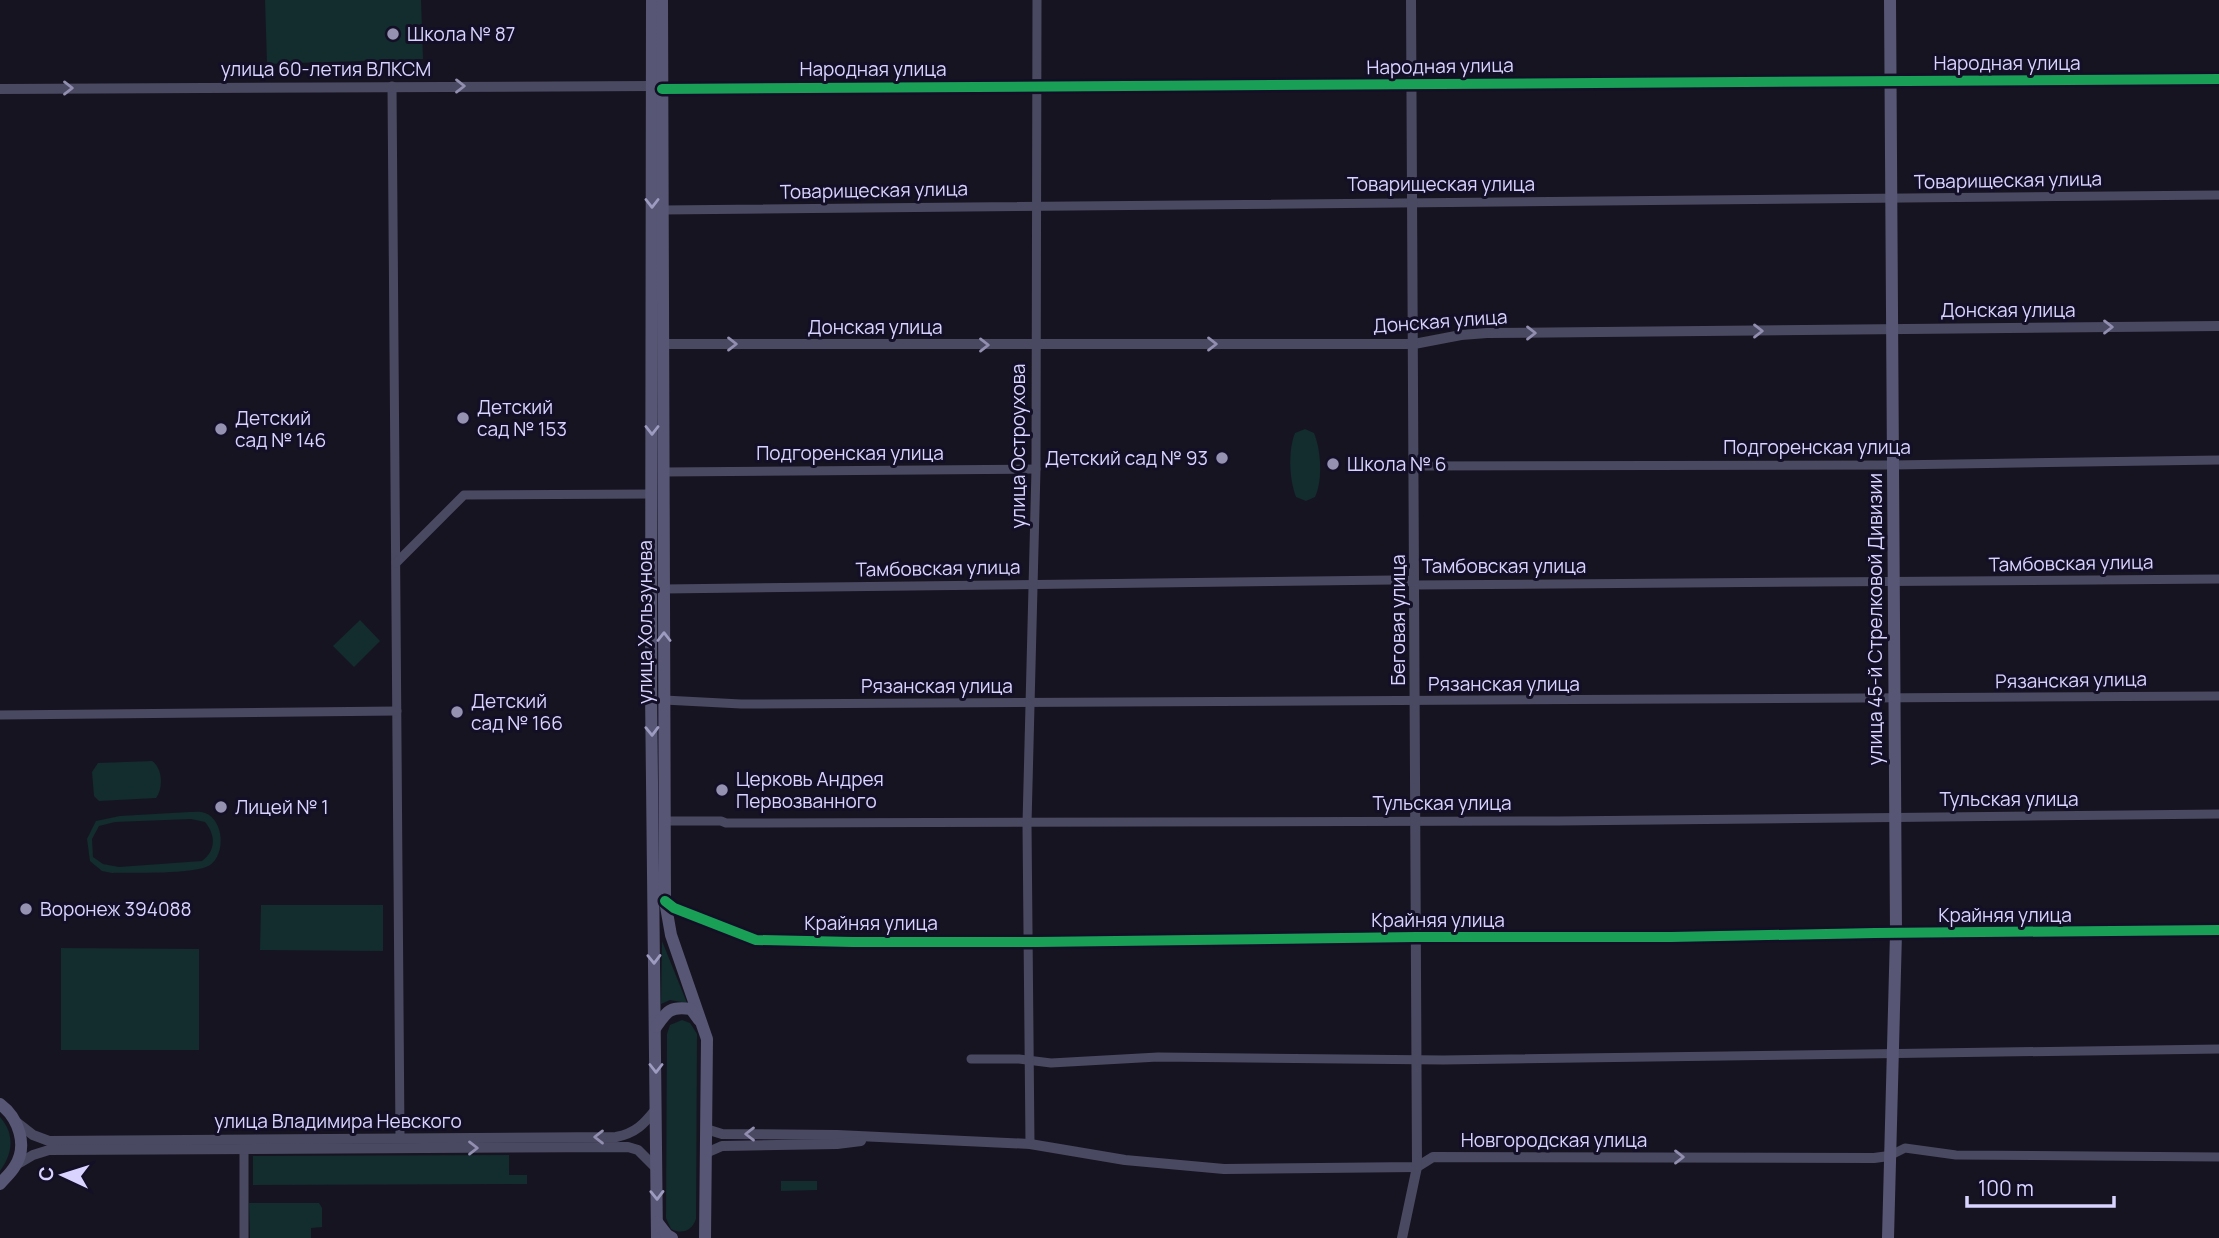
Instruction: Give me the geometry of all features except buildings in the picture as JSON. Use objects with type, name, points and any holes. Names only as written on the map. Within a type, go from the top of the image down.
[{"type":"main road","name":"улица Хользунова","points":[[652,0],[664,210],[652,494],[657,1238]]},
{"type":"main road","name":"улица Хользунова","points":[[662,0],[657,87],[658,344],[664,472],[665,901],[671,935],[707,1039],[705,1238]]},
{"type":"main road","name":"улица 45-й Стрелковой Дивизии","points":[[1888,1238],[1896,933],[1890,0]]},
{"type":"main road","points":[[656,1027],[667,1012],[678,1007],[691,1009],[701,1023]]},
{"type":"main road","points":[[0,1104],[15,1121],[21,1144],[16,1165],[0,1184]]},
{"type":"main road","points":[[693,1238],[706,1221]]},
{"type":"main road","points":[[657,1222],[667,1236],[673,1238]]},
{"type":"street","name":"улица Остроухова","points":[[1030,1144],[1027,824],[1036,469],[1037,0]]},
{"type":"street","name":"Беговая улица","points":[[1402,1238],[1417,1167],[1411,0]]},
{"type":"street","name":"Народная улица","points":[[657,87],[2219,79]]},
{"type":"street","points":[[392,86],[400,1138]]},
{"type":"street","name":"улица 60-летия ВЛКСМ","points":[[0,89],[657,87]]},
{"type":"street","name":"Товарищеская улица","points":[[664,210],[2219,195]]},
{"type":"street","name":"Донская улица","points":[[658,344],[1414,344],[1488,333],[2219,326]]},
{"type":"street","name":"Подгоренская улица","points":[[1415,466],[1893,466],[2219,460]]},
{"type":"street","name":"Подгоренская улица","points":[[664,472],[1036,469]]},
{"type":"street","points":[[396,563],[464,495],[652,494]]},
{"type":"street","name":"Тамбовская улица","points":[[664,589],[1407,580],[1415,585],[2219,579]]},
{"type":"street","name":"Рязанская улица","points":[[664,700],[741,704],[2219,696]]},
{"type":"street","points":[[0,715],[397,711]]},
{"type":"street","name":"Тульская улица","points":[[666,821],[1027,824],[2219,814]]},
{"type":"street","name":"Крайняя улица","points":[[665,901],[674,908],[756,940],[1037,942],[2219,930]]},
{"type":"street","points":[[971,1059],[1051,1063],[1158,1056],[1417,1059],[2219,1049]]},
{"type":"street","name":"улица Владимира Невского","points":[[16,1165],[49,1150],[400,1138],[616,1136],[631,1134],[643,1125],[656,1109]]},
{"type":"street","name":"улица Владимира Невского","points":[[15,1121],[33,1135],[49,1141],[628,1147],[638,1150],[656,1168]]},
{"type":"street","name":"Новгородская улица","points":[[706,1129],[722,1135],[837,1135],[1030,1144],[1138,1161],[1224,1169],[1417,1167],[1433,1157],[1874,1158],[1889,1156],[1905,1148],[1956,1155],[2219,1157]]},
{"type":"street","name":"Новгородская улица","points":[[706,1153],[722,1146],[837,1144],[891,1138]]},
{"type":"street","points":[[244,1144],[244,1238]]},
{"type":"green space","points":[[265,0],[421,0],[423,59],[267,64]]},
{"type":"green space","points":[[1305,429],[1314,433],[1320,465],[1318,490],[1315,497],[1306,501],[1296,497],[1290,465],[1295,433]]},
{"type":"green space","points":[[360,620],[380,641],[354,667],[333,646]]},
{"type":"green space","points":[[152,761],[161,778],[156,798],[99,801],[94,796],[92,772],[98,763]]},
{"type":"green space","points":[[205,813],[216,823],[219,830],[219,853],[210,865],[191,870],[112,873],[102,871],[90,861],[87,839],[96,821],[120,816]],"holes":[[[191,819],[205,822],[213,837],[213,843],[210,853],[202,861],[119,867],[103,864],[93,857],[92,839],[99,826],[115,822]]]},
{"type":"green space","points":[[261,905],[383,905],[383,951],[260,950]]},
{"type":"green space","points":[[662,941],[687,1003],[670,1000],[661,1004]]},
{"type":"green space","points":[[61,948],[199,949],[199,1050],[61,1050]]},
{"type":"green space","points":[[682,1020],[690,1023],[697,1034],[696,1219],[689,1229],[679,1232],[671,1229],[666,1218],[667,1034],[670,1025]]},
{"type":"green space","points":[[0,1117],[8,1130],[10,1150],[0,1171]]},
{"type":"green space","points":[[509,1155],[509,1175],[527,1175],[527,1184],[253,1185],[253,1156]]},
{"type":"green space","points":[[781,1181],[817,1181],[817,1190],[781,1191]]},
{"type":"green space","points":[[249,1203],[319,1203],[322,1208],[322,1227],[311,1228],[311,1238],[250,1238]]},
{"type":"cycle path","points":[[662,89],[2219,79]]},
{"type":"cycle path","points":[[665,901],[674,908],[756,940],[853,942],[1671,937],[2219,930]]},
{"type":"place","name":"Школа № 87","points":[[393,34]]},
{"type":"place","name":"Детский сад № 153","points":[[463,418]]},
{"type":"place","name":"Детский сад № 146","points":[[221,429]]},
{"type":"place","name":"Детский сад № 93","points":[[1222,458]]},
{"type":"place","name":"Школа № 6","points":[[1333,464]]},
{"type":"place","name":"Детский сад № 166","points":[[457,712]]},
{"type":"place","name":"Церковь Андрея Первозванного","points":[[722,790]]},
{"type":"place","name":"Лицей № 1","points":[[221,807]]},
{"type":"place","name":"Воронеж 394088","points":[[26,909]]}]
